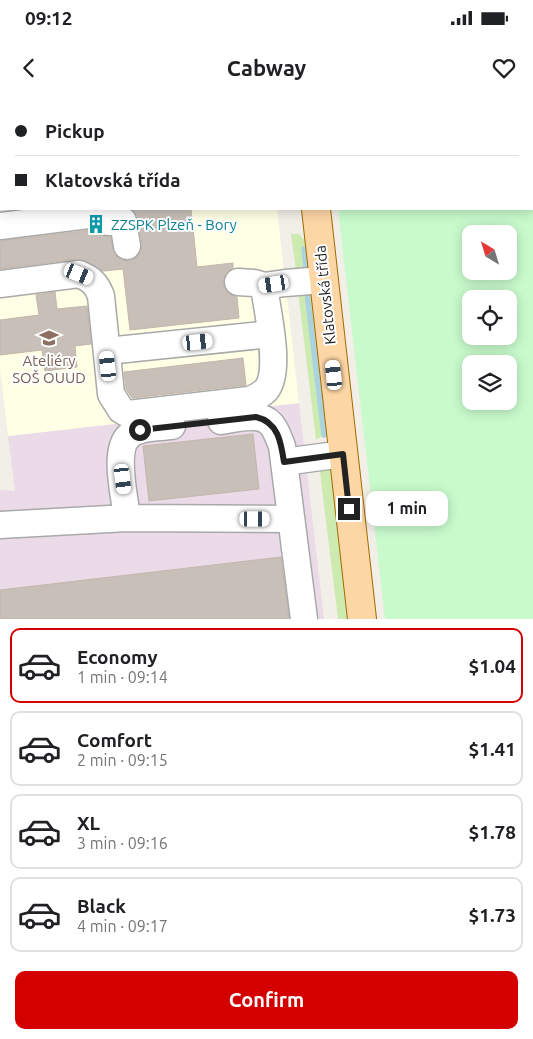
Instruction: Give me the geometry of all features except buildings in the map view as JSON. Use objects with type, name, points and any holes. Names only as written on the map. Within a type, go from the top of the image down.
[{"type":"main road","name":"Klatovská třída","points":[[316,210],[362,619]]},
{"type":"lane","points":[[0,226],[96,214],[108,222],[123,221],[127,246]]},
{"type":"lane","points":[[0,284],[79,274],[90,278],[97,286],[101,296],[111,394],[121,410],[128,414],[249,400],[259,396],[266,390],[274,361],[264,286]]},
{"type":"lane","points":[[238,282],[264,286],[324,280]]},
{"type":"lane","points":[[107,351],[271,334]]},
{"type":"lane","points":[[127,518],[120,459],[121,450],[130,435],[140,430],[256,417],[264,418],[271,423],[282,446],[304,619]]},
{"type":"lane","points":[[284,462],[343,454]]},
{"type":"lane","points":[[0,525],[127,518],[291,519]]},
{"type":"shaded area","points":[[191,210],[277,210],[299,403],[8,436],[0,368],[0,284],[196,261]]},
{"type":"shaded area","points":[[299,403],[324,619],[0,619],[0,490],[15,491],[8,436]]},
{"type":"green space","points":[[338,210],[533,210],[533,619],[385,619]]},
{"type":"green space","points":[[291,234],[299,234],[309,245],[311,265],[308,268],[296,270]]},
{"type":"green space","points":[[298,291],[315,293],[330,431],[316,440]]},
{"type":"green space","points":[[319,464],[334,467],[352,619],[338,619]]},
{"type":"waterway","points":[[304,249],[306,267]]},
{"type":"waterway","points":[[307,293],[324,435]]},
{"type":"place","name":"ZZSPK Plzeň - Bory","points":[[96,224]]},
{"type":"place","name":"Ateliéry SOŠ OUUD","points":[[49,338]]},
{"type":"route","points":[[140,430],[256,417],[264,418],[271,423],[276,431],[282,446],[284,462],[343,454],[349,509]]}]
